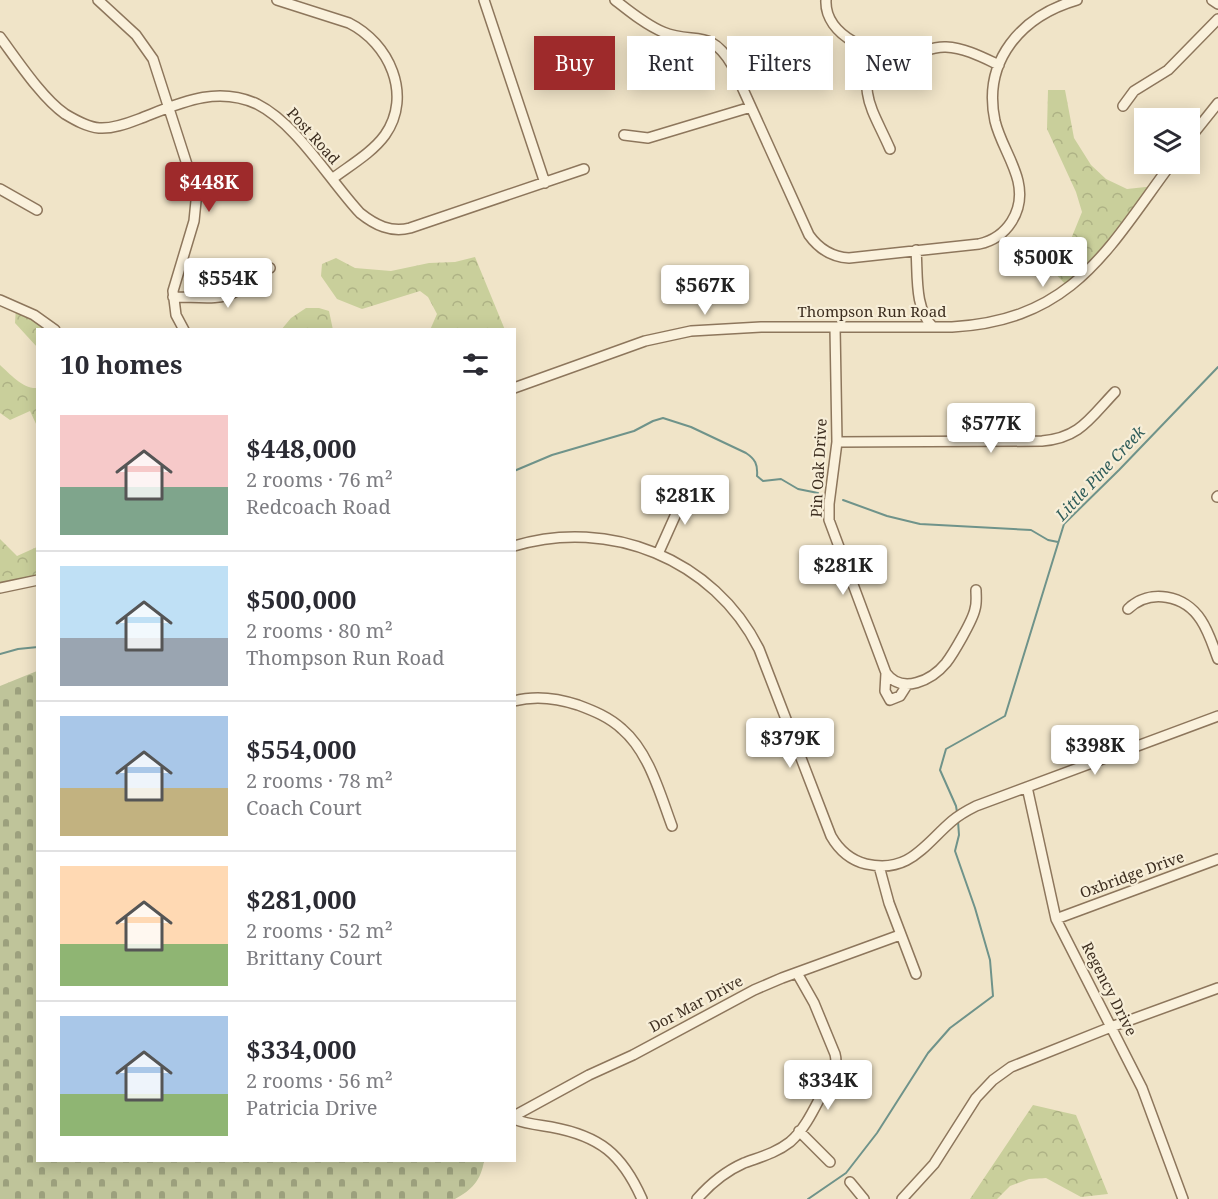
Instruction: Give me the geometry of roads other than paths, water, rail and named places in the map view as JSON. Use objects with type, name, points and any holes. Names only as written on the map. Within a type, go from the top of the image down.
[{"type":"street","points":[[98,0],[129,28],[148,51],[158,69],[192,180],[196,201],[194,221],[176,278],[173,297],[176,315],[183,328]]},
{"type":"street","points":[[277,0],[360,28],[380,46],[393,76],[397,103],[388,131],[380,141],[332,179]]},
{"type":"street","points":[[484,0],[545,183]]},
{"type":"street","points":[[615,0],[661,32],[699,38],[714,44],[729,60],[805,228],[819,247],[844,258],[973,245],[990,241],[1004,232],[1015,216],[1019,199],[1019,184],[999,133],[994,110],[993,91],[999,64],[1012,42],[1030,22],[1054,8],[1077,0]]},
{"type":"street","points":[[826,0],[827,12],[836,28],[846,36]]},
{"type":"street","points":[[1212,0],[1218,4]]},
{"type":"street","points":[[1123,106],[1134,91],[1168,70],[1218,19]]},
{"type":"street","name":"Post Road","points":[[0,37],[51,101],[64,113],[79,122],[97,128],[128,123],[196,98],[224,95],[257,105],[283,123],[366,218],[395,230],[410,228],[585,170]]},
{"type":"street","points":[[932,49],[952,48],[970,52],[999,64]]},
{"type":"street","points":[[866,90],[870,104],[890,149]]},
{"type":"street","points":[[1200,126],[1218,103]]},
{"type":"street","points":[[624,135],[648,138],[751,107]]},
{"type":"street","name":"Thompson Run Road","points":[[516,387],[635,345],[679,333],[720,328],[966,326],[999,320],[1042,304],[1069,288],[1102,258],[1164,174]]},
{"type":"street","points":[[0,189],[37,210]]},
{"type":"street","points":[[909,327],[918,318],[921,309],[916,250]]},
{"type":"street","points":[[173,297],[229,295],[252,276],[270,268]]},
{"type":"street","points":[[0,300],[34,315],[52,328]]},
{"type":"street","points":[[921,309],[933,327]]},
{"type":"street","name":"Pin Oak Drive","points":[[835,327],[837,442],[829,520],[886,673],[885,691],[890,700],[900,696],[907,685],[933,674],[945,663],[974,614],[976,590]]},
{"type":"street","points":[[837,442],[1055,440],[1069,436],[1081,428],[1115,392]]},
{"type":"street","points":[[658,554],[688,486]]},
{"type":"street","points":[[516,546],[544,539],[587,536],[632,545],[676,562],[723,599],[743,623],[759,649],[831,836],[842,851],[862,863],[879,866],[899,864],[911,858],[958,817],[984,802],[1218,717]]},
{"type":"street","points":[[0,588],[36,580]]},
{"type":"street","points":[[1128,609],[1141,599],[1154,597],[1183,602],[1202,621],[1218,659]]},
{"type":"street","points":[[886,673],[894,681],[907,685]]},
{"type":"street","points":[[516,701],[537,698],[555,699],[597,713],[616,724],[629,736],[643,755],[672,826]]},
{"type":"street","name":"Regency Drive","points":[[1027,787],[1056,919],[1142,1088],[1183,1199]]},
{"type":"street","name":"Oxbridge Drive","points":[[1056,919],[1218,859]]},
{"type":"street","points":[[879,866],[889,903],[916,974]]},
{"type":"street","name":"Dor Mar Drive","points":[[516,1116],[754,990],[900,935]]},
{"type":"street","points":[[697,1199],[712,1184],[733,1169],[781,1149],[799,1131],[834,1072],[837,1063],[835,1054],[818,1010],[797,973]]},
{"type":"street","points":[[902,1199],[928,1172],[971,1104],[993,1080],[1021,1062],[1218,988]]},
{"type":"street","points":[[516,1118],[580,1134],[599,1142],[623,1164],[634,1180],[642,1199]]},
{"type":"street","points":[[799,1131],[830,1162]]},
{"type":"street","points":[[850,1182],[864,1199]]},
{"type":"waterway","points":[[957,812],[940,770],[946,749],[1005,716],[1064,524],[1218,367]]},
{"type":"waterway","name":"Little Pine Creek","points":[[516,470],[552,455],[634,431],[663,418],[691,427],[746,453],[752,457],[757,468],[757,476],[763,481],[781,479],[798,489],[818,493]]},
{"type":"waterway","name":"Little Pine Creek","points":[[843,500],[887,516],[920,524],[1031,530],[1048,540],[1058,542]]},
{"type":"waterway","name":"Little Pine Creek","points":[[0,654],[36,647]]},
{"type":"waterway","points":[[808,1199],[846,1173],[877,1133],[928,1053],[950,1028],[993,996],[990,960],[955,851],[959,835],[958,821]]}]
